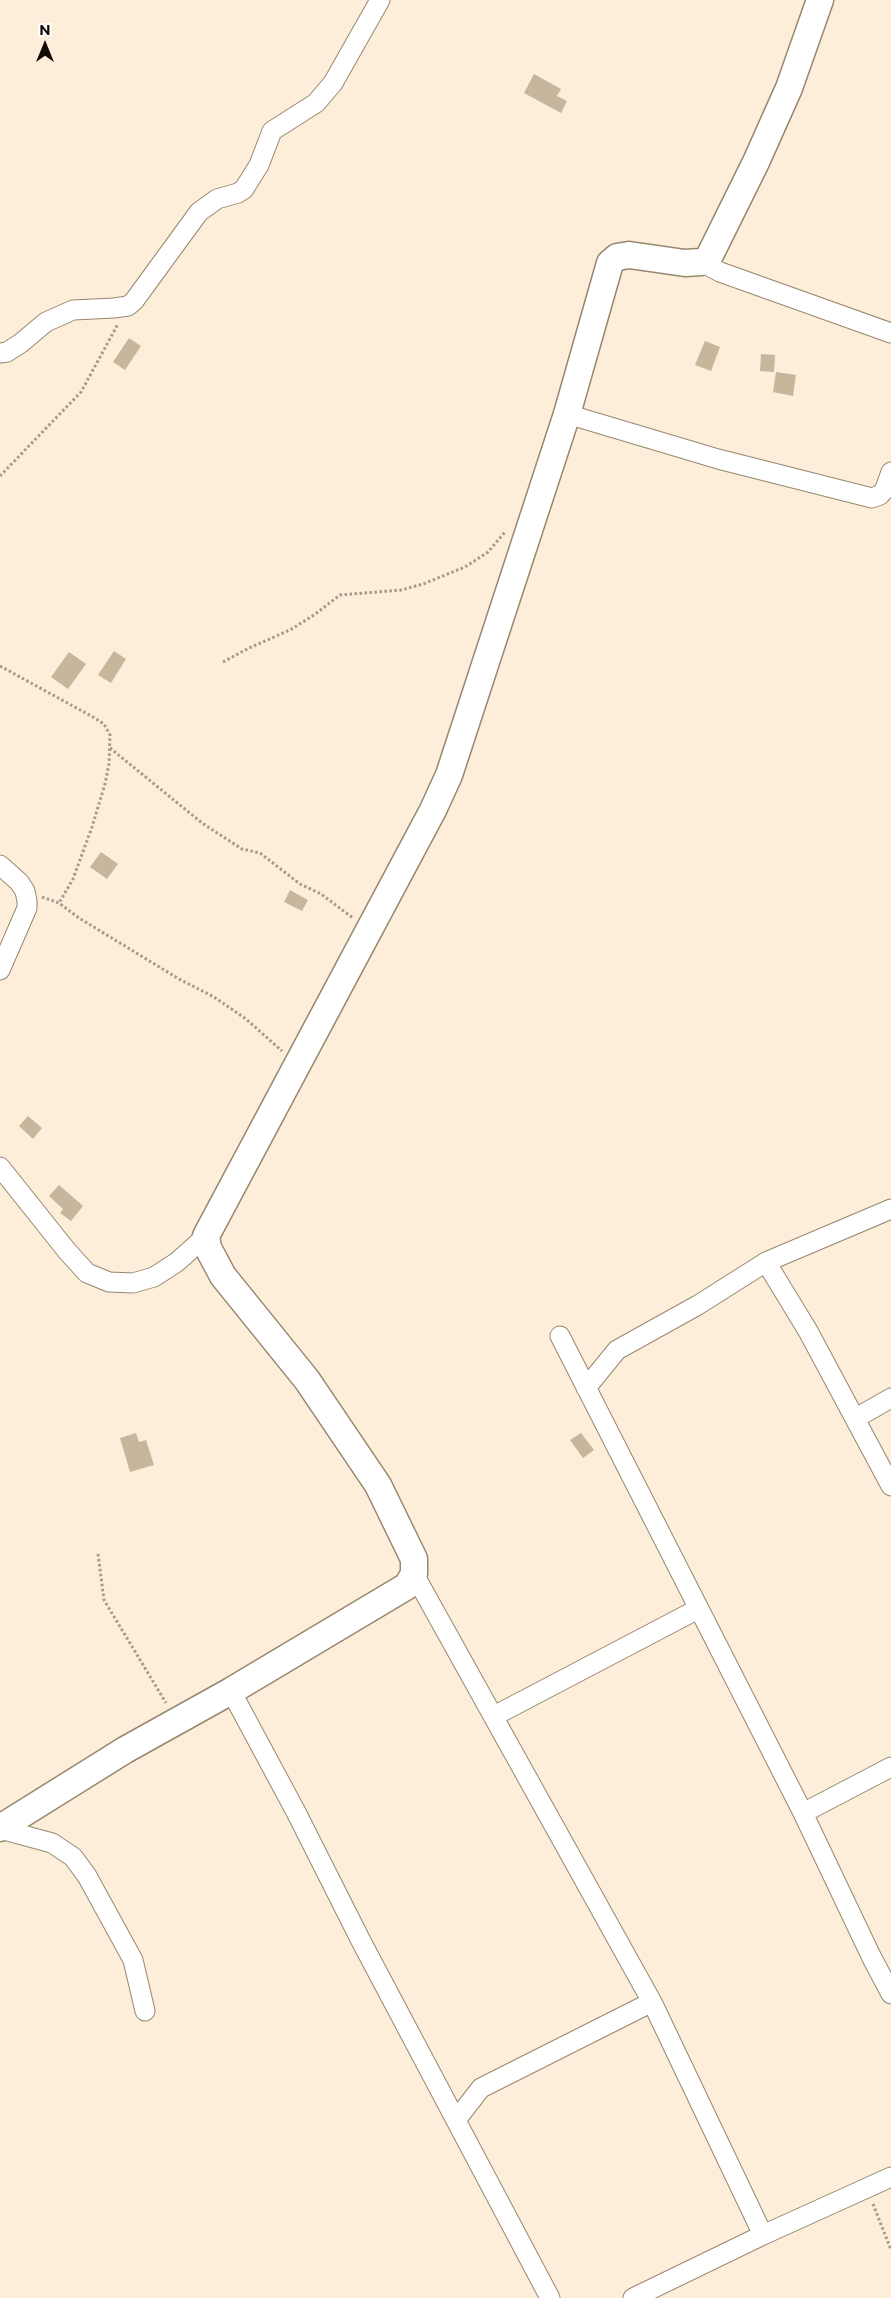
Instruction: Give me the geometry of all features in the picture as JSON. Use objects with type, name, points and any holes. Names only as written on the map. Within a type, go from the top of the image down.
[{"type":"street","points":[[0,354],[21,343],[46,322],[72,310],[128,306],[144,291],[200,212],[216,199],[238,193],[244,189],[259,165],[272,131],[316,103],[328,90],[380,0]]},
{"type":"street","points":[[0,1167],[87,1273],[109,1282],[133,1284],[154,1277],[177,1262],[206,1236],[369,931],[449,775],[567,414],[610,263],[618,257],[629,254],[685,263],[701,262],[711,256],[789,88],[820,0]]},
{"type":"street","points":[[701,262],[720,272],[891,332]]},
{"type":"street","points":[[567,414],[620,428],[718,459],[872,498],[885,489],[891,472]]},
{"type":"street","points":[[0,865],[19,882],[25,891],[27,908],[0,970]]},
{"type":"street","points":[[586,1388],[617,1350],[698,1305],[766,1262],[891,1209]]},
{"type":"street","points":[[206,1236],[208,1248],[223,1276],[307,1380],[378,1485],[414,1559],[414,1574],[652,2002],[763,2235]]},
{"type":"street","points":[[766,1262],[808,1331],[891,1486]]},
{"type":"street","points":[[560,1336],[803,1813],[891,1994]]},
{"type":"street","points":[[856,1418],[891,1398]]},
{"type":"street","points":[[0,1829],[125,1750],[231,1691],[407,1586],[414,1574]]},
{"type":"street","points":[[494,1716],[698,1609]]},
{"type":"street","points":[[231,1691],[550,2298]]},
{"type":"street","points":[[803,1813],[891,1766]]},
{"type":"street","points":[[0,1829],[52,1843],[72,1857],[87,1876],[133,1960],[146,2011]]},
{"type":"street","points":[[456,2120],[481,2088],[652,2002]]},
{"type":"street","points":[[633,2298],[763,2235],[891,2177]]},
{"type":"path","points":[[0,476],[81,392],[128,306]]},
{"type":"path","points":[[224,662],[290,630],[340,595],[401,590],[423,584],[465,566],[488,552],[505,531]]},
{"type":"path","points":[[0,666],[55,694],[104,724],[110,735],[105,784],[83,856],[73,879],[59,903]]},
{"type":"path","points":[[110,748],[202,823],[242,849],[260,853],[300,884],[330,900],[369,931]]},
{"type":"path","points":[[25,891],[59,903],[79,918],[222,1003],[246,1019],[298,1064]]},
{"type":"path","points":[[98,1554],[104,1600],[124,1638],[177,1721]]},
{"type":"path","points":[[868,2189],[891,2250]]},
{"type":"building","points":[[534,74],[561,89],[557,96],[567,101],[561,113],[524,93]]},
{"type":"building","points":[[129,338],[141,346],[125,370],[113,362]]},
{"type":"building","points":[[705,341],[720,347],[711,371],[695,365]]},
{"type":"building","points":[[761,354],[775,355],[774,372],[760,371]]},
{"type":"building","points":[[776,372],[796,375],[793,396],[773,392]]},
{"type":"building","points":[[114,651],[126,659],[111,683],[98,675]]},
{"type":"building","points":[[69,652],[86,664],[68,689],[51,677]]},
{"type":"building","points":[[101,852],[118,864],[107,879],[90,867]]},
{"type":"building","points":[[290,890],[308,900],[302,911],[284,902]]},
{"type":"building","points":[[28,1116],[42,1128],[33,1139],[19,1126]]},
{"type":"building","points":[[59,1185],[83,1206],[71,1221],[60,1213],[63,1209],[49,1196]]},
{"type":"building","points":[[136,1433],[139,1442],[146,1440],[154,1465],[130,1472],[120,1438]]},
{"type":"building","points":[[581,1433],[594,1450],[583,1458],[570,1440]]}]
